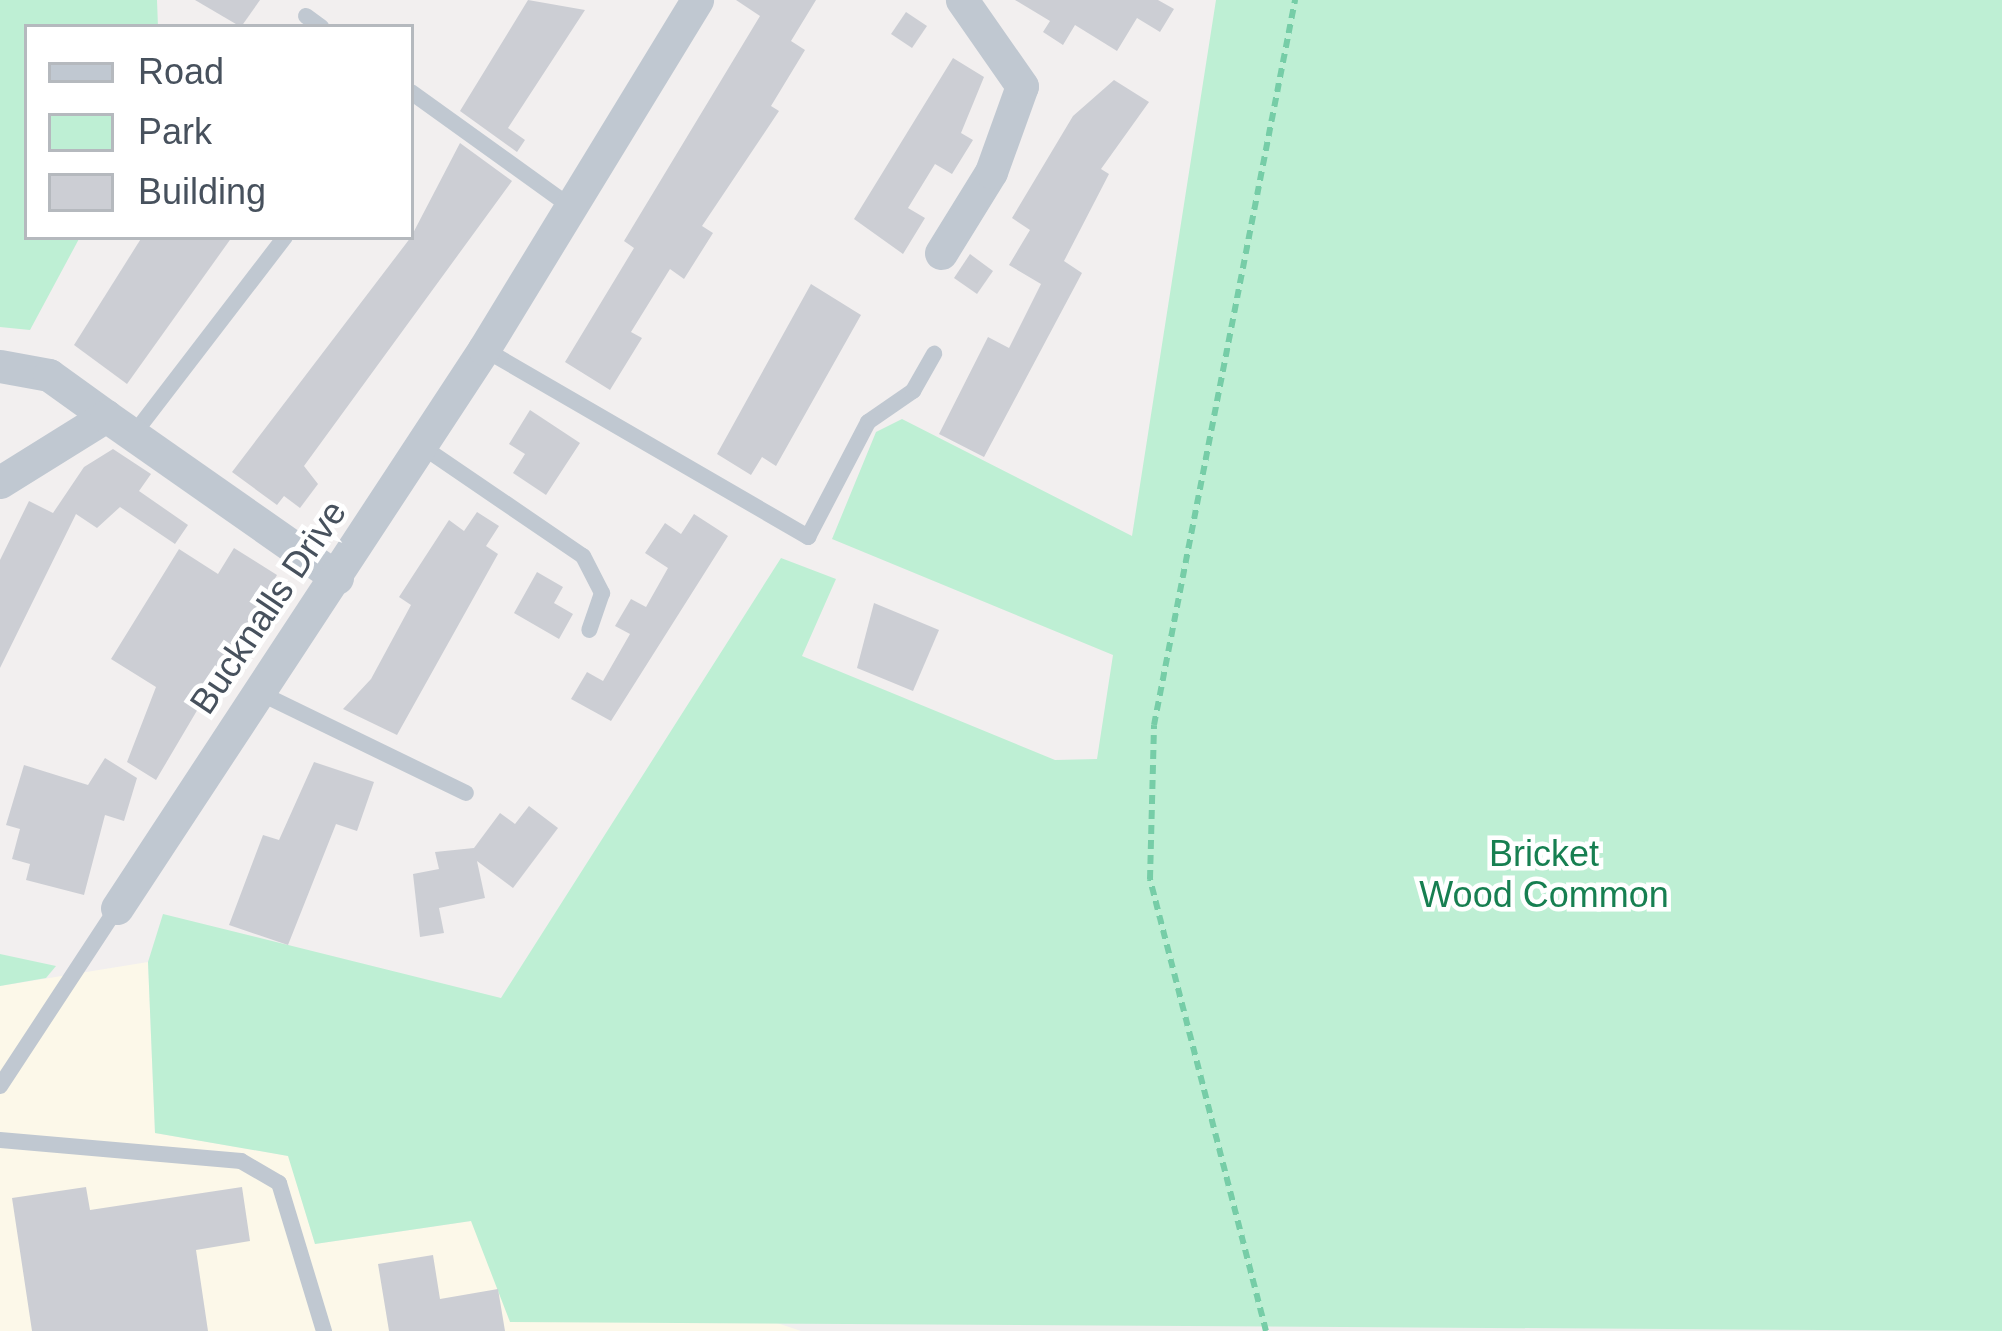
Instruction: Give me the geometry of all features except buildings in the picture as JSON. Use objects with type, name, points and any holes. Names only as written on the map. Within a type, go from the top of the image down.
[{"type":"street","name":"Bucknalls Drive","points":[[117,908],[484,350],[697,0]]},
{"type":"street","points":[[940,253],[991,172],[1022,86],[962,0]]},
{"type":"street","points":[[0,367],[49,375],[337,578]]},
{"type":"street","points":[[0,482],[120,426]]},
{"type":"lane","points":[[414,94],[572,208]]},
{"type":"lane","points":[[120,426],[282,240]]},
{"type":"lane","points":[[484,350],[808,537],[868,422],[913,392],[934,354]]},
{"type":"lane","points":[[420,445],[584,556],[602,593],[589,630]]},
{"type":"lane","points":[[258,692],[466,794]]},
{"type":"lane","points":[[0,1086],[117,908]]},
{"type":"lane","points":[[0,1140],[241,1161],[279,1183],[324,1331]]},
{"type":"path","points":[[1266,1331],[1150,879],[1154,725],[1294,0]]},
{"type":"shaded area","points":[[148,962],[155,1133],[289,1156],[315,1244],[471,1221],[801,1331],[0,1331],[0,986]]},
{"type":"green space","points":[[0,0],[157,0],[158,24],[24,24],[24,240],[78,240],[30,330],[0,327]]},
{"type":"green space","name":"Bricket Wood Common","points":[[1216,0],[2002,0],[2002,1331],[510,1322],[471,1221],[315,1244],[288,1156],[155,1133],[148,962],[163,914],[501,998],[781,558],[836,579],[802,656],[1055,760],[1097,759],[1113,655],[832,539],[876,432],[902,419],[1132,536]]},
{"type":"green space","points":[[0,954],[56,966],[46,978],[0,986]]}]
